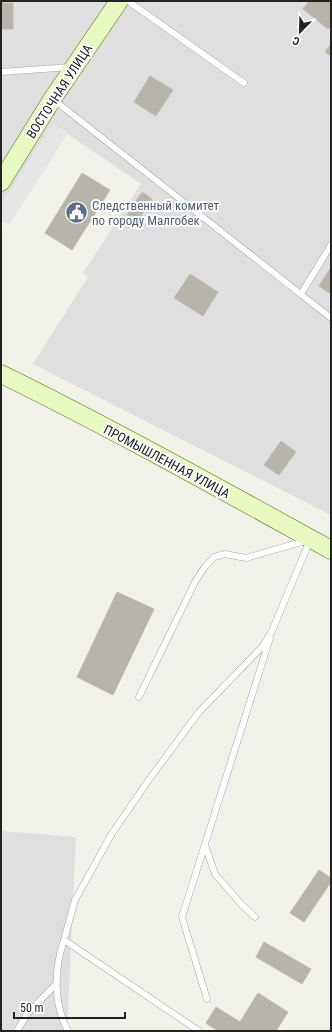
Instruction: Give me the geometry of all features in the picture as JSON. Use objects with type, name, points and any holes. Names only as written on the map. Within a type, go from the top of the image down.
[{"type":"street","name":"ВОСТОЧНАЯ УЛИЦА","points":[[1,182],[53,98],[119,1]]},
{"type":"street","name":"ПРОМЫШЛЕННАЯ УЛИЦА","points":[[1,374],[171,462],[331,550]]},
{"type":"lane","points":[[128,1],[244,83]]},
{"type":"lane","points":[[1,72],[74,66]]},
{"type":"lane","points":[[53,98],[331,318]]},
{"type":"lane","points":[[301,294],[331,245]]},
{"type":"lane","points":[[207,999],[182,917],[272,631],[310,539]]},
{"type":"lane","points":[[139,697],[195,582],[204,568],[214,557],[225,554],[246,558],[310,539]]},
{"type":"lane","points":[[68,1031],[62,1021],[56,992],[58,956],[64,940],[74,900],[115,829],[148,780],[199,712],[262,647],[272,631]]},
{"type":"lane","points":[[205,845],[215,874],[242,905],[255,917]]},
{"type":"lane","points":[[64,940],[199,1031]]},
{"type":"lane","points":[[17,1031],[27,1014],[57,983]]},
{"type":"shaded area","points":[[1,1],[331,1],[331,515],[33,364],[88,277],[83,273],[141,184],[53,124],[1,205]]},
{"type":"shaded area","points":[[53,124],[68,133],[9,225],[1,220],[1,205]]},
{"type":"shaded area","points":[[1,831],[76,837],[67,1031],[1,1031]]},
{"type":"building","points":[[309,1],[331,1],[331,26],[328,29],[303,9]]},
{"type":"building","points":[[1,3],[13,3],[13,29],[1,29]]},
{"type":"building","points":[[331,44],[331,56],[325,52]]},
{"type":"building","points":[[150,76],[173,90],[156,116],[134,102]]},
{"type":"building","name":"Следственный комитет по городу Малгобек","points":[[82,173],[110,190],[72,250],[45,233]]},
{"type":"building","points":[[142,192],[152,199],[137,222],[127,215]]},
{"type":"building","points":[[331,267],[331,294],[319,286]]},
{"type":"building","points":[[190,274],[218,292],[203,316],[174,298]]},
{"type":"building","points":[[281,441],[296,452],[279,475],[264,465]]},
{"type":"building","points":[[117,592],[154,609],[113,695],[77,677]]},
{"type":"building","points":[[319,870],[331,878],[331,882],[304,922],[290,913]]},
{"type":"building","points":[[264,942],[311,969],[302,984],[256,957]]},
{"type":"building","points":[[258,993],[288,1012],[276,1031],[218,1031],[206,1023],[216,1007],[240,1022]]},
{"type":"place","name":"Следственный комитет по городу Малгобек","points":[[77,212]]}]
